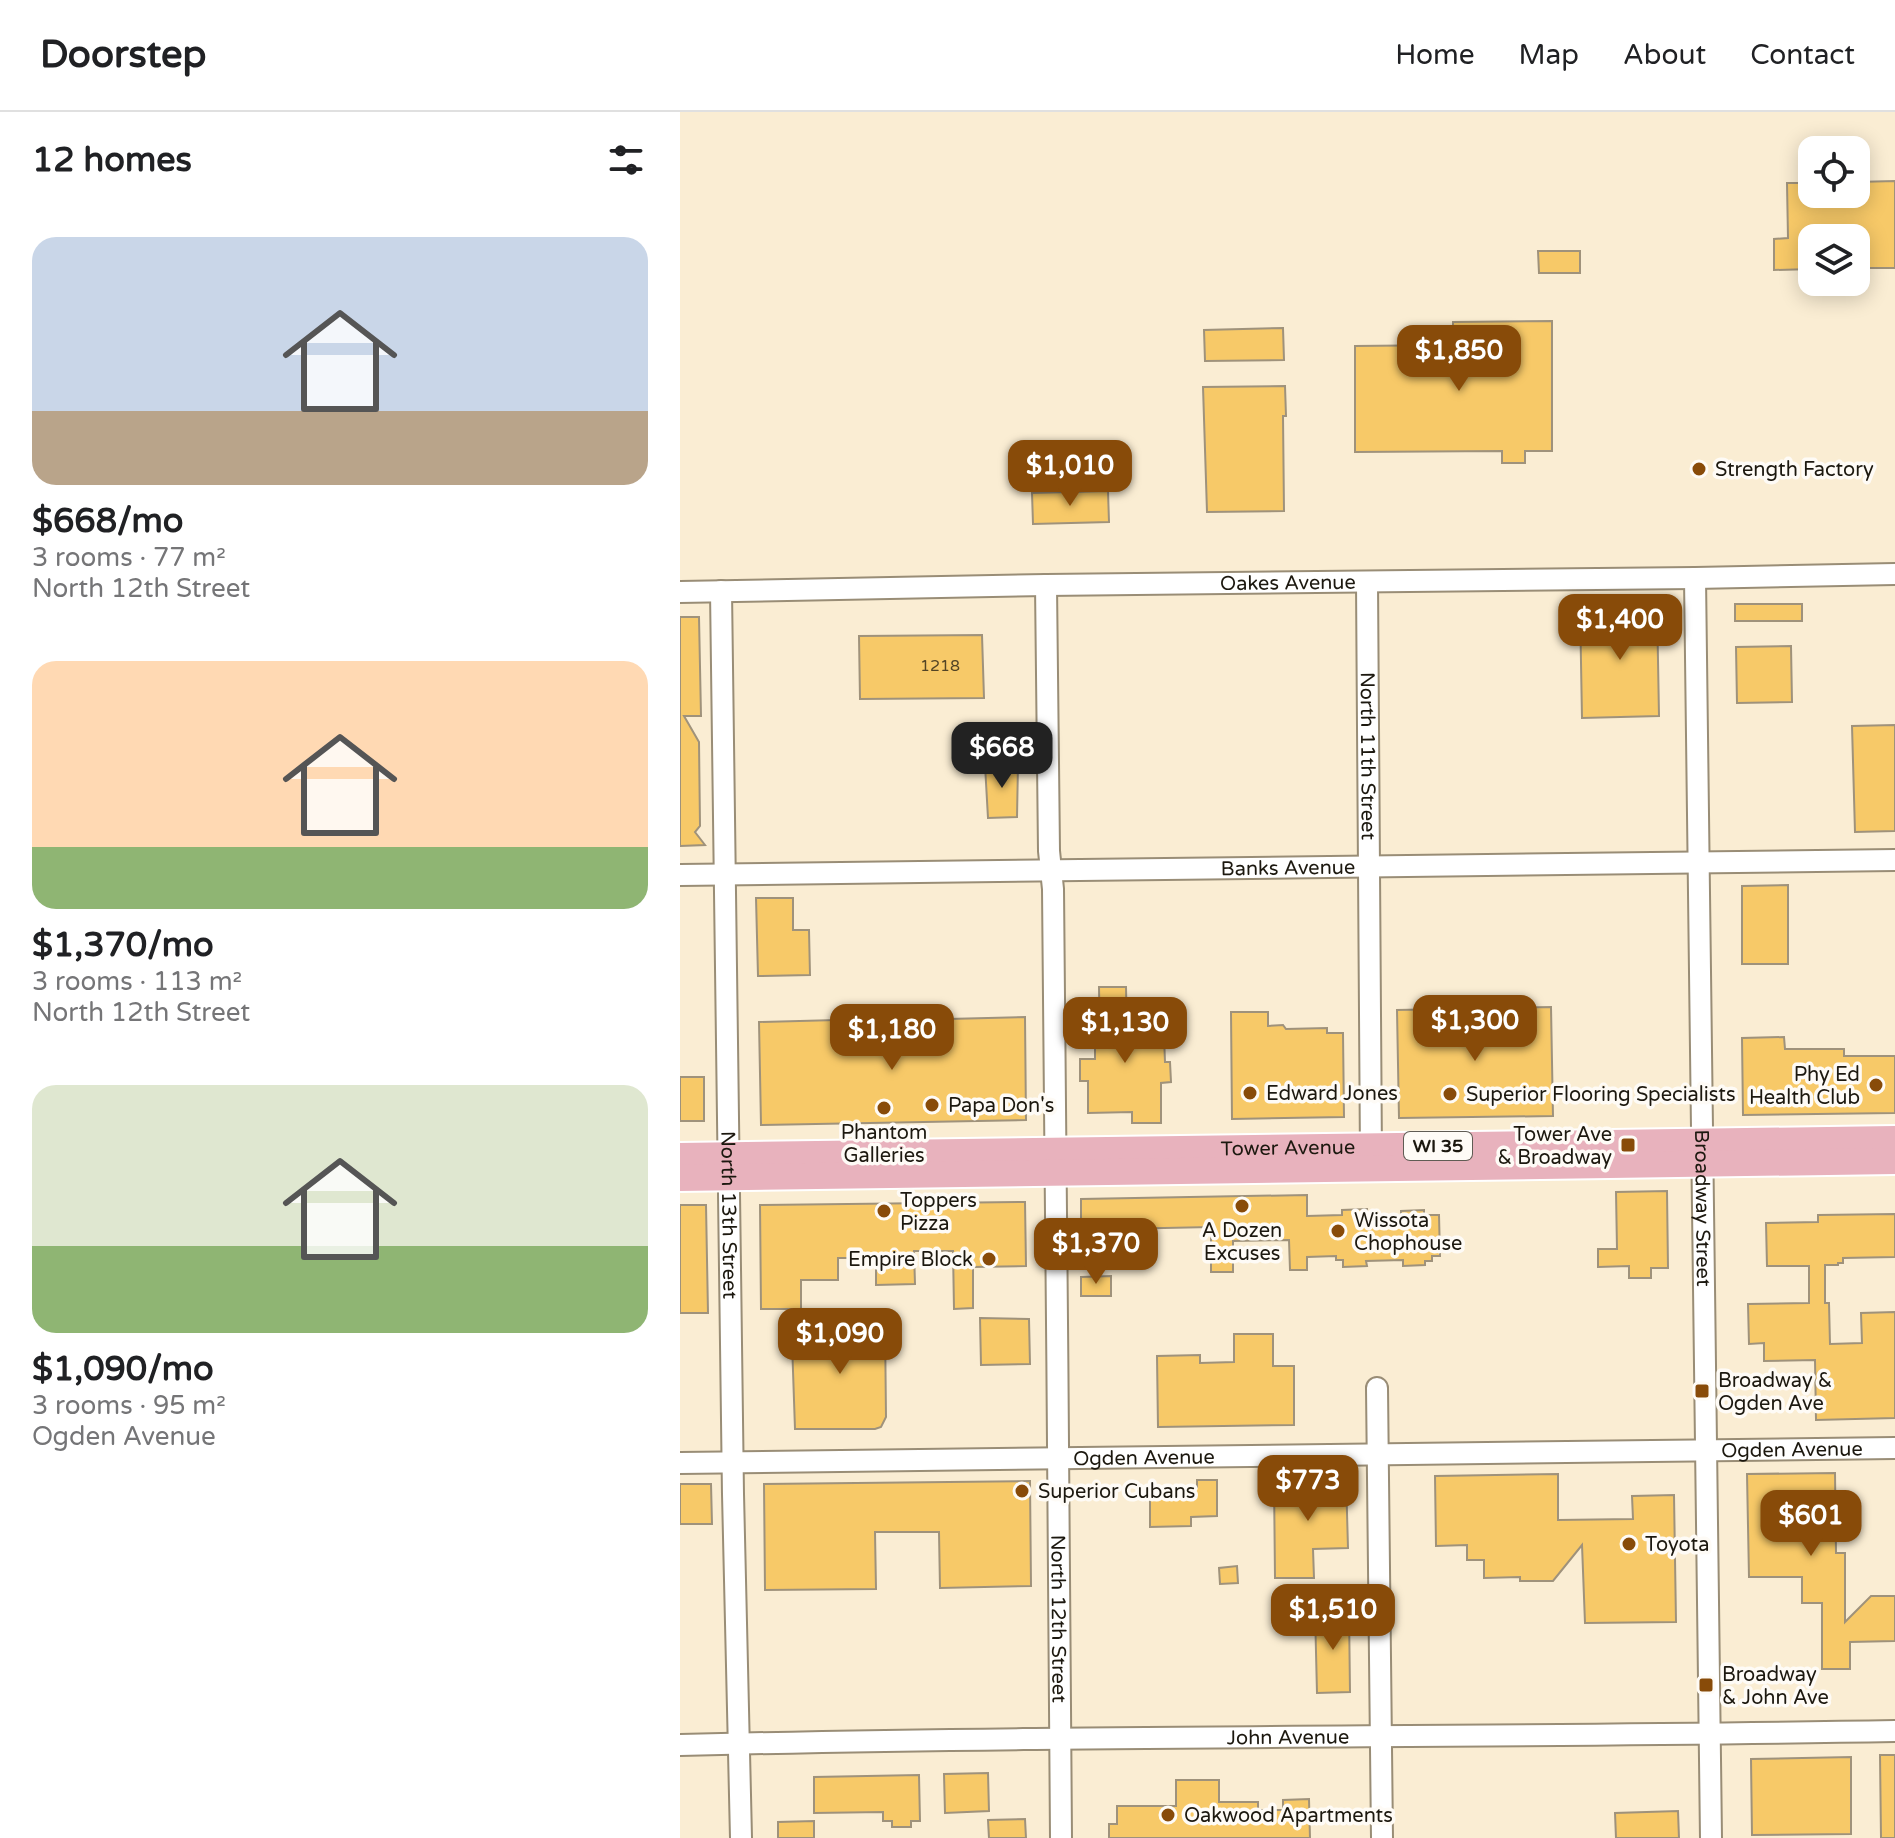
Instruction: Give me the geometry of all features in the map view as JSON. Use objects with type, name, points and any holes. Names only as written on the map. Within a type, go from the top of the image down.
[{"type":"main road","name":"Tower Avenue","points":[[1702,1154],[1895,1139]]},
{"type":"main road","name":"Tower Avenue","points":[[680,1156],[729,1166],[1702,1154],[1895,1161]]},
{"type":"main road","name":"Tower Avenue","points":[[680,1178],[729,1166]]},
{"type":"street","name":"Oakes Avenue","points":[[680,592],[1895,574]]},
{"type":"street","name":"Broadway Street","points":[[1695,578],[1711,1838]]},
{"type":"street","name":"North 11th Street","points":[[1367,582],[1371,1157]]},
{"type":"street","name":"North 12th Street","points":[[1046,585],[1057,1162],[1061,1838]]},
{"type":"street","name":"North 13th Street","points":[[721,591],[741,1838]]},
{"type":"street","name":"Banks Avenue","points":[[680,875],[1895,860]]},
{"type":"street","points":[[1377,1388],[1382,1838]]},
{"type":"street","name":"Ogden Avenue","points":[[680,1463],[1895,1448]]},
{"type":"street","name":"John Avenue","points":[[680,1745],[1895,1731]]},
{"type":"building","points":[[1895,181],[1895,268],[1870,268],[1870,224],[1798,224],[1798,269],[1774,270],[1774,239],[1788,238],[1787,183],[1798,183],[1798,208],[1870,208],[1870,182]]},
{"type":"building","points":[[1538,251],[1580,251],[1580,273],[1539,273]]},
{"type":"building","points":[[1552,321],[1552,451],[1525,451],[1525,463],[1502,463],[1502,451],[1355,452],[1355,346],[1453,345],[1453,322]]},
{"type":"building","points":[[1283,328],[1284,360],[1205,361],[1204,330]]},
{"type":"building","points":[[1285,386],[1284,511],[1207,512],[1203,387]]},
{"type":"building","points":[[1108,491],[1109,522],[1033,524],[1032,493]]},
{"type":"building","points":[[1735,604],[1802,604],[1802,621],[1735,621]]},
{"type":"building","points":[[1657,605],[1659,716],[1582,718],[1580,607]]},
{"type":"building","points":[[680,617],[699,617],[701,716],[684,716],[699,742],[700,826],[695,832],[705,845],[680,846]]},
{"type":"building","points":[[982,635],[984,698],[860,699],[859,636]]},
{"type":"building","points":[[1791,646],[1792,702],[1737,703],[1736,647]]},
{"type":"building","points":[[1895,725],[1895,831],[1855,832],[1852,726]]},
{"type":"building","points":[[1018,764],[1017,817],[988,818],[985,765]]},
{"type":"building","points":[[1788,885],[1788,964],[1742,964],[1742,886]]},
{"type":"building","points":[[756,898],[793,898],[793,930],[809,930],[810,975],[758,976]]},
{"type":"building","points":[[1099,987],[1126,987],[1127,1036],[1164,1036],[1165,1062],[1170,1062],[1171,1082],[1161,1083],[1161,1123],[1132,1123],[1132,1112],[1088,1113],[1088,1081],[1080,1081],[1080,1059],[1095,1059],[1095,1047],[1100,1047]]},
{"type":"building","points":[[1551,1007],[1553,1116],[1399,1118],[1397,1010]]},
{"type":"building","points":[[1231,1012],[1268,1012],[1268,1026],[1327,1028],[1327,1033],[1343,1033],[1344,1117],[1232,1119]]},
{"type":"building","points":[[1025,1017],[1026,1120],[761,1125],[759,1022],[874,1019],[874,1032],[948,1031],[948,1019]]},
{"type":"building","points":[[1784,1037],[1785,1049],[1844,1049],[1844,1056],[1895,1056],[1895,1113],[1743,1115],[1742,1038]]},
{"type":"building","points":[[680,1077],[704,1077],[704,1121],[680,1121]]},
{"type":"building","points":[[1667,1191],[1668,1268],[1651,1268],[1651,1278],[1629,1278],[1629,1266],[1598,1267],[1598,1249],[1617,1249],[1616,1192]]},
{"type":"building","points":[[1307,1195],[1307,1216],[1342,1215],[1342,1210],[1367,1209],[1367,1215],[1401,1215],[1401,1211],[1424,1210],[1424,1215],[1439,1215],[1440,1256],[1432,1256],[1432,1261],[1425,1261],[1425,1265],[1403,1266],[1403,1260],[1366,1261],[1367,1266],[1343,1267],[1343,1260],[1336,1260],[1336,1256],[1307,1257],[1307,1270],[1290,1270],[1289,1240],[1233,1241],[1233,1272],[1211,1272],[1211,1227],[1117,1229],[1118,1251],[1081,1252],[1081,1199]]},
{"type":"building","points":[[1025,1202],[1026,1266],[973,1267],[973,1308],[954,1309],[953,1251],[914,1251],[915,1284],[876,1285],[876,1258],[838,1258],[838,1280],[801,1280],[801,1309],[761,1309],[760,1205]]},
{"type":"building","points":[[680,1205],[706,1205],[708,1313],[680,1313]]},
{"type":"building","points":[[1895,1214],[1895,1257],[1843,1258],[1843,1263],[1838,1265],[1825,1265],[1825,1303],[1829,1303],[1830,1344],[1862,1343],[1861,1313],[1895,1312],[1895,1418],[1816,1420],[1815,1360],[1764,1361],[1764,1343],[1749,1344],[1748,1304],[1809,1303],[1809,1266],[1767,1266],[1766,1223],[1818,1222],[1818,1215]]},
{"type":"building","points":[[1111,1276],[1111,1296],[1081,1296],[1081,1277]]},
{"type":"building","points":[[980,1318],[1029,1319],[1030,1364],[981,1365]]},
{"type":"building","points":[[799,1323],[885,1324],[886,1417],[881,1427],[795,1429],[792,1342],[799,1342]]},
{"type":"building","points":[[1234,1334],[1273,1334],[1273,1366],[1294,1366],[1294,1425],[1158,1427],[1157,1356],[1200,1355],[1200,1363],[1234,1362]]},
{"type":"building","points":[[1835,1473],[1836,1553],[1845,1553],[1845,1622],[1871,1596],[1895,1596],[1895,1641],[1850,1642],[1850,1669],[1822,1669],[1822,1603],[1802,1603],[1802,1577],[1749,1577],[1747,1474]]},
{"type":"building","points":[[1558,1474],[1558,1520],[1633,1519],[1632,1496],[1674,1495],[1676,1622],[1585,1623],[1582,1545],[1553,1581],[1520,1581],[1520,1577],[1484,1578],[1484,1560],[1467,1560],[1467,1545],[1436,1546],[1435,1476]]},
{"type":"building","points":[[1346,1478],[1348,1548],[1313,1549],[1314,1578],[1275,1578],[1274,1480]]},
{"type":"building","points":[[1197,1480],[1217,1480],[1217,1516],[1191,1517],[1191,1526],[1150,1527],[1150,1488],[1197,1487]]},
{"type":"building","points":[[1030,1481],[1031,1586],[940,1588],[939,1532],[875,1532],[876,1589],[765,1590],[764,1484]]},
{"type":"building","points":[[680,1484],[711,1484],[712,1524],[680,1524]]},
{"type":"building","points":[[1237,1566],[1238,1583],[1220,1584],[1219,1568]]},
{"type":"building","points":[[1315,1611],[1349,1611],[1350,1692],[1317,1693]]},
{"type":"building","points":[[1880,1755],[1895,1755],[1895,1838],[1881,1838]]},
{"type":"building","points":[[1851,1757],[1851,1834],[1752,1835],[1751,1759]]},
{"type":"building","points":[[988,1773],[989,1811],[945,1813],[944,1774]]},
{"type":"building","points":[[919,1775],[920,1821],[911,1821],[911,1827],[892,1827],[892,1821],[883,1821],[883,1812],[814,1813],[814,1777]]},
{"type":"building","points":[[1176,1780],[1219,1780],[1219,1802],[1258,1802],[1258,1810],[1283,1810],[1283,1800],[1309,1799],[1310,1838],[1109,1838],[1109,1824],[1117,1824],[1117,1806],[1176,1806]]},
{"type":"building","points":[[1678,1811],[1679,1838],[1616,1838],[1615,1813]]},
{"type":"building","points":[[1025,1819],[1026,1838],[989,1838],[988,1820]]},
{"type":"building","points":[[814,1821],[814,1838],[778,1838],[778,1822]]},
{"type":"place","name":"Strength Factory","points":[[1699,469]]},
{"type":"place","name":"Phy Ed Health Club","points":[[1876,1085]]},
{"type":"place","name":"Edward Jones","points":[[1250,1093]]},
{"type":"place","name":"Superior Flooring Specialists","points":[[1450,1094]]},
{"type":"place","name":"Papa Don's","points":[[932,1105]]},
{"type":"place","name":"Phantom Galleries","points":[[884,1108]]},
{"type":"place","name":"Tower Ave & Broadway","points":[[1628,1145]]},
{"type":"place","name":"A Dozen Excuses","points":[[1242,1206]]},
{"type":"place","name":"Toppers Pizza","points":[[884,1211]]},
{"type":"place","name":"Wissota Chophouse","points":[[1338,1231]]},
{"type":"place","name":"Empire Block","points":[[989,1259]]},
{"type":"place","name":"Broadway & Ogden Ave","points":[[1702,1391]]},
{"type":"place","name":"Superior Cubans","points":[[1022,1491]]},
{"type":"place","name":"Toyota","points":[[1629,1544]]},
{"type":"place","name":"Broadway & John Ave","points":[[1706,1685]]},
{"type":"place","name":"Oakwood Apartments","points":[[1168,1815]]}]
